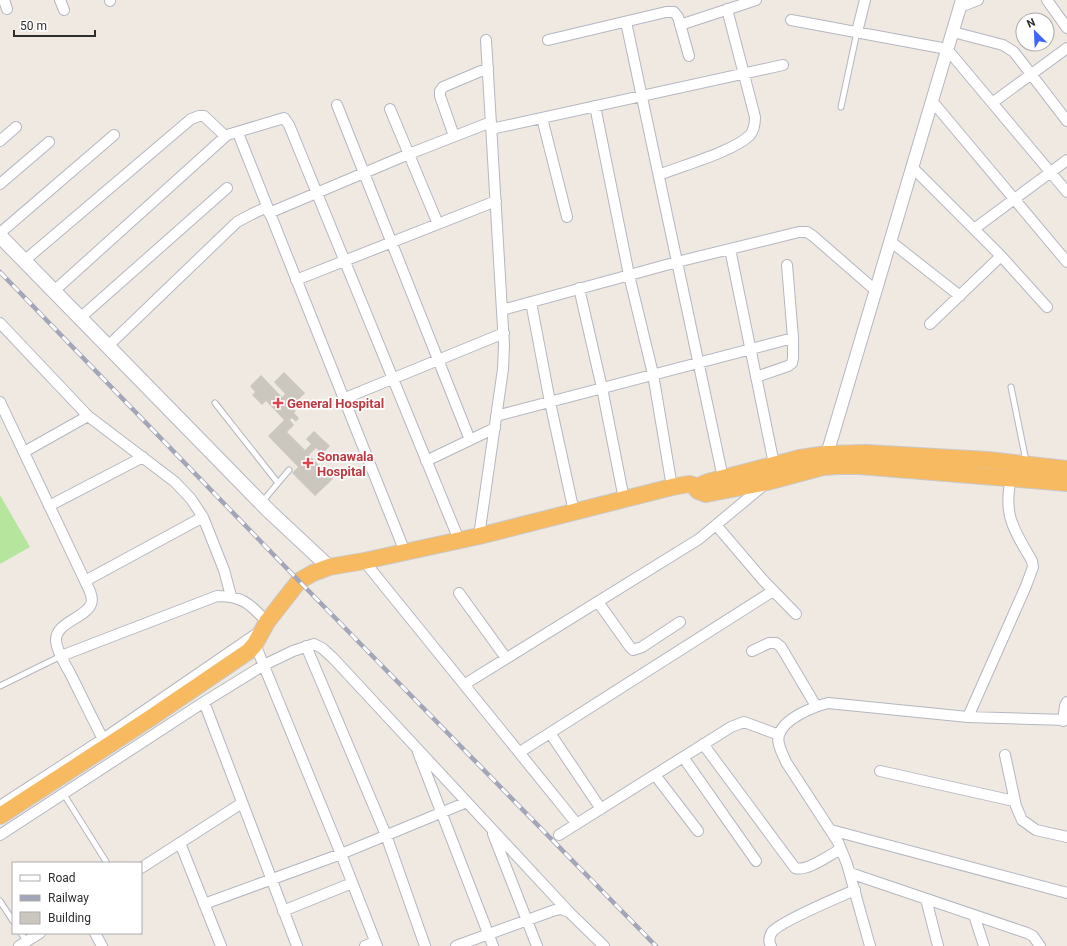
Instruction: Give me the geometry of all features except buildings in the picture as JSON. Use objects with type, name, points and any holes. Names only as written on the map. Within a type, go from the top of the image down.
[{"type":"highway","points":[[698,491],[704,484],[800,458],[860,466],[1067,469]]},
{"type":"highway","points":[[0,816],[152,717],[249,651],[261,632],[299,581],[312,573],[329,567],[364,561],[479,536],[672,487],[689,484],[693,485],[698,491],[706,494],[767,482],[825,461]]},
{"type":"highway","points":[[1017,468],[1067,483]]},
{"type":"main road","points":[[0,235],[261,503],[329,567]]},
{"type":"street","points":[[680,25],[756,0]]},
{"type":"street","points":[[857,32],[865,0]]},
{"type":"street","points":[[825,461],[961,3],[978,0]]},
{"type":"street","points":[[1047,0],[1067,28]]},
{"type":"street","points":[[659,175],[743,142],[751,134],[755,125],[755,118],[727,9]]},
{"type":"street","points":[[548,40],[666,12],[674,12],[678,17],[689,56]]},
{"type":"street","points":[[791,20],[948,49],[1067,192]]},
{"type":"street","points":[[626,22],[723,478]]},
{"type":"street","points":[[953,32],[1003,45],[1014,52],[1067,121]]},
{"type":"street","points":[[479,536],[503,369],[504,333],[486,40]]},
{"type":"street","points":[[992,103],[1067,48]]},
{"type":"street","points":[[108,346],[238,222],[252,214],[317,193],[454,136],[491,125],[542,118],[783,65]]},
{"type":"street","points":[[454,136],[440,96],[440,91],[443,87],[488,68]]},
{"type":"street","points":[[932,101],[1067,262]]},
{"type":"street","points":[[337,106],[470,440]]},
{"type":"street","points":[[595,106],[629,275],[653,374],[672,487]]},
{"type":"street","points":[[390,109],[438,224]]},
{"type":"street","points":[[24,261],[191,119],[204,116],[223,134],[227,135]]},
{"type":"street","points":[[54,291],[227,135],[238,133],[284,118],[289,125],[459,540]]},
{"type":"street","points":[[542,118],[567,218]]},
{"type":"street","points":[[0,141],[16,127]]},
{"type":"street","points":[[238,133],[405,552]]},
{"type":"street","points":[[0,235],[114,135]]},
{"type":"street","points":[[0,184],[49,142]]},
{"type":"street","points":[[974,229],[1067,160]]},
{"type":"street","points":[[912,167],[1001,256],[1048,306]]},
{"type":"street","points":[[80,318],[227,188]]},
{"type":"street","points":[[296,280],[496,201]]},
{"type":"street","points":[[502,310],[677,262],[799,232],[807,232],[875,290]]},
{"type":"street","points":[[890,241],[960,296]]},
{"type":"street","points":[[730,249],[774,464]]},
{"type":"street","points":[[930,324],[1001,256]]},
{"type":"street","points":[[756,377],[788,366],[792,363],[793,338],[787,265]]},
{"type":"street","points":[[579,288],[602,388],[624,499]]},
{"type":"street","points":[[532,302],[550,402],[574,512]]},
{"type":"street","points":[[0,323],[88,416],[175,482],[191,499],[203,518],[224,570],[231,596]]},
{"type":"street","points":[[343,399],[504,333]]},
{"type":"street","points":[[496,416],[793,338]]},
{"type":"street","points":[[0,402],[85,581],[91,597],[91,604],[87,610],[70,622],[59,633],[56,640],[61,656],[103,739]]},
{"type":"street","points":[[24,452],[88,416]]},
{"type":"street","points":[[426,461],[495,428]]},
{"type":"street","points":[[49,506],[143,457]]},
{"type":"street","points":[[968,717],[1033,567],[1032,561],[1010,522],[1008,496],[1017,468]]},
{"type":"street","points":[[465,684],[699,539],[767,482]]},
{"type":"street","points":[[85,581],[203,518]]},
{"type":"street","points":[[716,525],[773,591],[796,614]]},
{"type":"street","points":[[364,561],[577,824]]},
{"type":"street","points":[[520,752],[773,591]]},
{"type":"street","points":[[459,593],[506,658]]},
{"type":"street","points":[[61,656],[217,596],[231,596],[239,598],[251,605],[261,632],[264,665],[376,944],[365,946]]},
{"type":"street","points":[[598,602],[633,650],[642,647],[680,622]]},
{"type":"street","points":[[0,806],[103,739],[261,632]]},
{"type":"street","points":[[752,651],[770,643],[776,643],[780,647],[816,706]]},
{"type":"street","points":[[0,834],[264,665],[306,646],[314,644],[322,648],[333,658],[568,912],[604,946]]},
{"type":"street","points":[[306,646],[386,835],[425,946]]},
{"type":"street","points":[[204,702],[297,946]]},
{"type":"street","points":[[870,946],[850,873],[841,849],[831,830],[786,762],[780,748],[779,735],[782,728],[801,712],[828,703],[968,717],[1065,720],[1065,706],[1067,702]]},
{"type":"street","points":[[559,835],[731,727],[744,722],[779,735]]},
{"type":"street","points":[[550,733],[601,809]]},
{"type":"street","points":[[703,744],[795,868],[800,870],[807,868],[841,849]]},
{"type":"street","points":[[415,746],[493,946]]},
{"type":"street","points":[[1005,755],[1014,801],[1022,820],[1036,830],[1067,837]]},
{"type":"street","points":[[683,757],[756,861]]},
{"type":"street","points":[[880,771],[1014,801]]},
{"type":"street","points":[[654,775],[698,831]]},
{"type":"street","points":[[204,904],[341,854],[467,802]]},
{"type":"street","points":[[142,867],[242,803]]},
{"type":"street","points":[[490,828],[536,946]]},
{"type":"street","points":[[831,830],[1067,893]]},
{"type":"street","points":[[180,843],[221,946]]},
{"type":"street","points":[[850,873],[1027,933],[1033,936],[1040,946]]},
{"type":"street","points":[[283,911],[352,883]]},
{"type":"street","points":[[771,946],[769,943],[769,938],[773,931],[787,922],[854,890]]},
{"type":"street","points":[[926,899],[938,946]]},
{"type":"street","points":[[456,946],[555,910],[561,909],[568,912]]},
{"type":"street","points":[[974,915],[984,946]]},
{"type":"street","points":[[22,940],[37,934]]},
{"type":"street","points":[[96,934],[102,946]]},
{"type":"lane","points":[[841,107],[857,32]]},
{"type":"lane","points":[[1011,386],[1017,468]]},
{"type":"lane","points":[[215,403],[278,483]]},
{"type":"lane","points":[[261,503],[289,470]]},
{"type":"lane","points":[[0,686],[61,656]]},
{"type":"lane","points":[[63,793],[106,862]]},
{"type":"lane","points":[[0,900],[12,919]]},
{"type":"green space","points":[[0,495],[30,547],[0,564]]},
{"type":"railway","points":[[0,272],[299,581],[656,946]]},
{"type":"place","name":"General Hospital","points":[[278,403]]},
{"type":"place","name":"Sonawala Hospital","points":[[308,463]]}]
